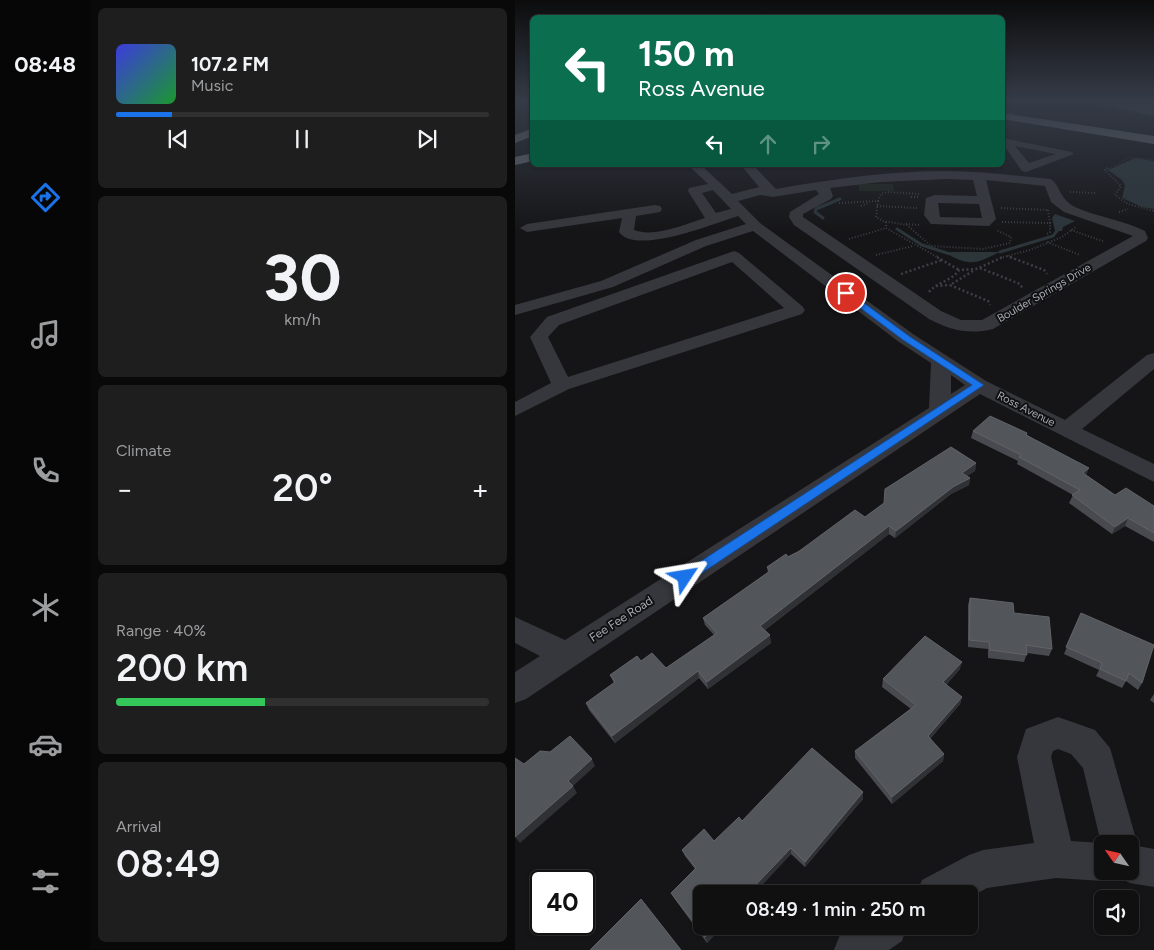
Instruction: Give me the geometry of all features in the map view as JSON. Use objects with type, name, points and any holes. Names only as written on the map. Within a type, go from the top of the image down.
[{"type":"highway","points":[[515,161],[530,158]]},
{"type":"street","points":[[1007,144],[1026,168]]},
{"type":"street","points":[[630,213],[626,232],[641,237],[659,235],[714,218],[734,205],[771,197],[772,193],[867,178],[916,173],[1011,180],[1012,175],[1026,168],[1068,154],[1020,144]]},
{"type":"street","name":"Ross Avenue","points":[[696,167],[755,226],[906,338],[979,385],[1154,474]]},
{"type":"street","points":[[749,167],[760,182],[772,193]]},
{"type":"street","points":[[979,177],[989,204]]},
{"type":"street","name":"Boulder Springs Drive","points":[[958,327],[968,328],[987,325],[1141,238],[1140,234],[1132,230],[1069,209],[1056,200],[1050,182],[1011,180]]},
{"type":"street","points":[[818,185],[825,190],[826,196],[797,212],[796,217],[799,222],[935,315],[958,327]]},
{"type":"street","points":[[714,218],[707,213],[703,202],[694,191],[715,186]]},
{"type":"street","points":[[527,228],[655,209]]},
{"type":"street","points":[[515,310],[607,284],[701,244],[755,226]]},
{"type":"street","points":[[515,410],[562,385],[796,310],[734,256],[553,321],[539,337],[562,385]]},
{"type":"street","points":[[653,264],[677,276]]},
{"type":"street","points":[[906,338],[958,327]]},
{"type":"street","points":[[1067,430],[1154,359]]},
{"type":"street","points":[[940,410],[941,361]]},
{"type":"street","name":"Fee Fee Road","points":[[515,689],[979,385]]},
{"type":"street","points":[[515,629],[567,655]]},
{"type":"street","points":[[1056,860],[1034,757],[1038,741],[1058,733],[1083,742],[1098,760],[1117,835]]},
{"type":"street","points":[[953,885],[983,869],[1056,860],[1094,862]]},
{"type":"street","points":[[1139,866],[1154,868]]},
{"type":"street","points":[[855,950],[875,935]]},
{"type":"path","points":[[1154,160],[1131,157],[1105,170],[1121,186],[1115,195],[1118,198],[1137,207],[1154,210]]},
{"type":"path","points":[[878,201],[881,194],[887,192],[927,194]]},
{"type":"path","points":[[1064,192],[1097,193]]},
{"type":"path","points":[[861,206],[869,203]]},
{"type":"path","points":[[989,204],[1055,209]]},
{"type":"path","points":[[877,206],[919,208]]},
{"type":"path","points":[[1047,234],[1050,232],[1049,210]]},
{"type":"path","points":[[950,285],[977,269],[1061,237],[1070,230],[1095,218]]},
{"type":"path","points":[[885,228],[886,222]]},
{"type":"path","points":[[999,222],[1050,223]]},
{"type":"path","points":[[906,224],[928,224]]},
{"type":"path","points":[[844,240],[885,228],[959,270],[977,269],[1020,284],[1023,289]]},
{"type":"path","points":[[1070,230],[1109,243]]},
{"type":"path","points":[[1047,242],[1086,257]]},
{"type":"path","points":[[868,257],[914,246]]},
{"type":"path","points":[[1007,256],[1044,270],[1047,274]]},
{"type":"path","points":[[896,276],[942,260]]},
{"type":"path","points":[[931,298],[929,292],[935,286],[953,278],[959,270]]},
{"type":"path","points":[[935,286],[950,285],[988,301],[990,305]]},
{"type":"shaded area","points":[[1135,158],[1154,161],[1154,209],[1142,207],[1122,198],[1125,185],[1122,180],[1108,170]]},
{"type":"shaded area","points":[[859,184],[893,184],[894,191],[859,191]]},
{"type":"shaded area","points":[[1055,214],[1075,221],[1063,227],[1062,231],[1055,231],[1052,218]]},
{"type":"shaded area","points":[[950,252],[1000,252],[981,261],[970,262],[951,256]]},
{"type":"building","points":[[990,416],[1027,433],[1026,435],[1089,468],[1083,473],[1115,495],[1126,488],[1154,506],[1154,533],[1128,518],[1115,527],[1072,495],[1080,490],[1019,457],[1021,455],[973,431]]},
{"type":"building","points":[[951,447],[976,463],[962,473],[970,478],[953,487],[896,531],[889,526],[760,626],[770,635],[707,682],[698,671],[612,736],[586,703],[615,682],[610,675],[637,656],[641,661],[652,653],[666,668],[717,633],[703,618],[770,571],[767,567],[786,554],[788,557],[798,552],[855,510],[865,517],[884,503],[885,489]]},
{"type":"building","points":[[970,598],[1013,603],[1014,613],[1049,617],[1052,649],[1026,645],[1027,655],[990,650],[989,642],[969,640]]},
{"type":"building","points":[[1081,613],[1154,645],[1142,683],[1129,673],[1126,681],[1100,669],[1102,663],[1066,647]]},
{"type":"building","points":[[925,636],[962,662],[943,682],[962,697],[928,736],[944,754],[892,797],[855,751],[916,705],[883,679]]},
{"type":"building","points":[[570,736],[592,759],[568,781],[573,786],[515,837],[515,758],[524,764],[540,751],[550,752]]},
{"type":"building","points":[[812,748],[863,792],[805,862],[791,848],[756,885],[693,885],[693,921],[671,893],[696,868],[682,850],[704,829],[714,841],[739,817],[742,821]]},
{"type":"building","points":[[641,899],[681,950],[590,950]]},
{"type":"waterway","points":[[823,218],[815,212],[816,209],[840,199]]},
{"type":"waterway","points":[[897,229],[922,245],[950,254]]},
{"type":"waterway","points":[[1000,252],[1053,236],[1057,231]]},
{"type":"route","points":[[685,577],[979,385],[906,338],[846,293]]}]
